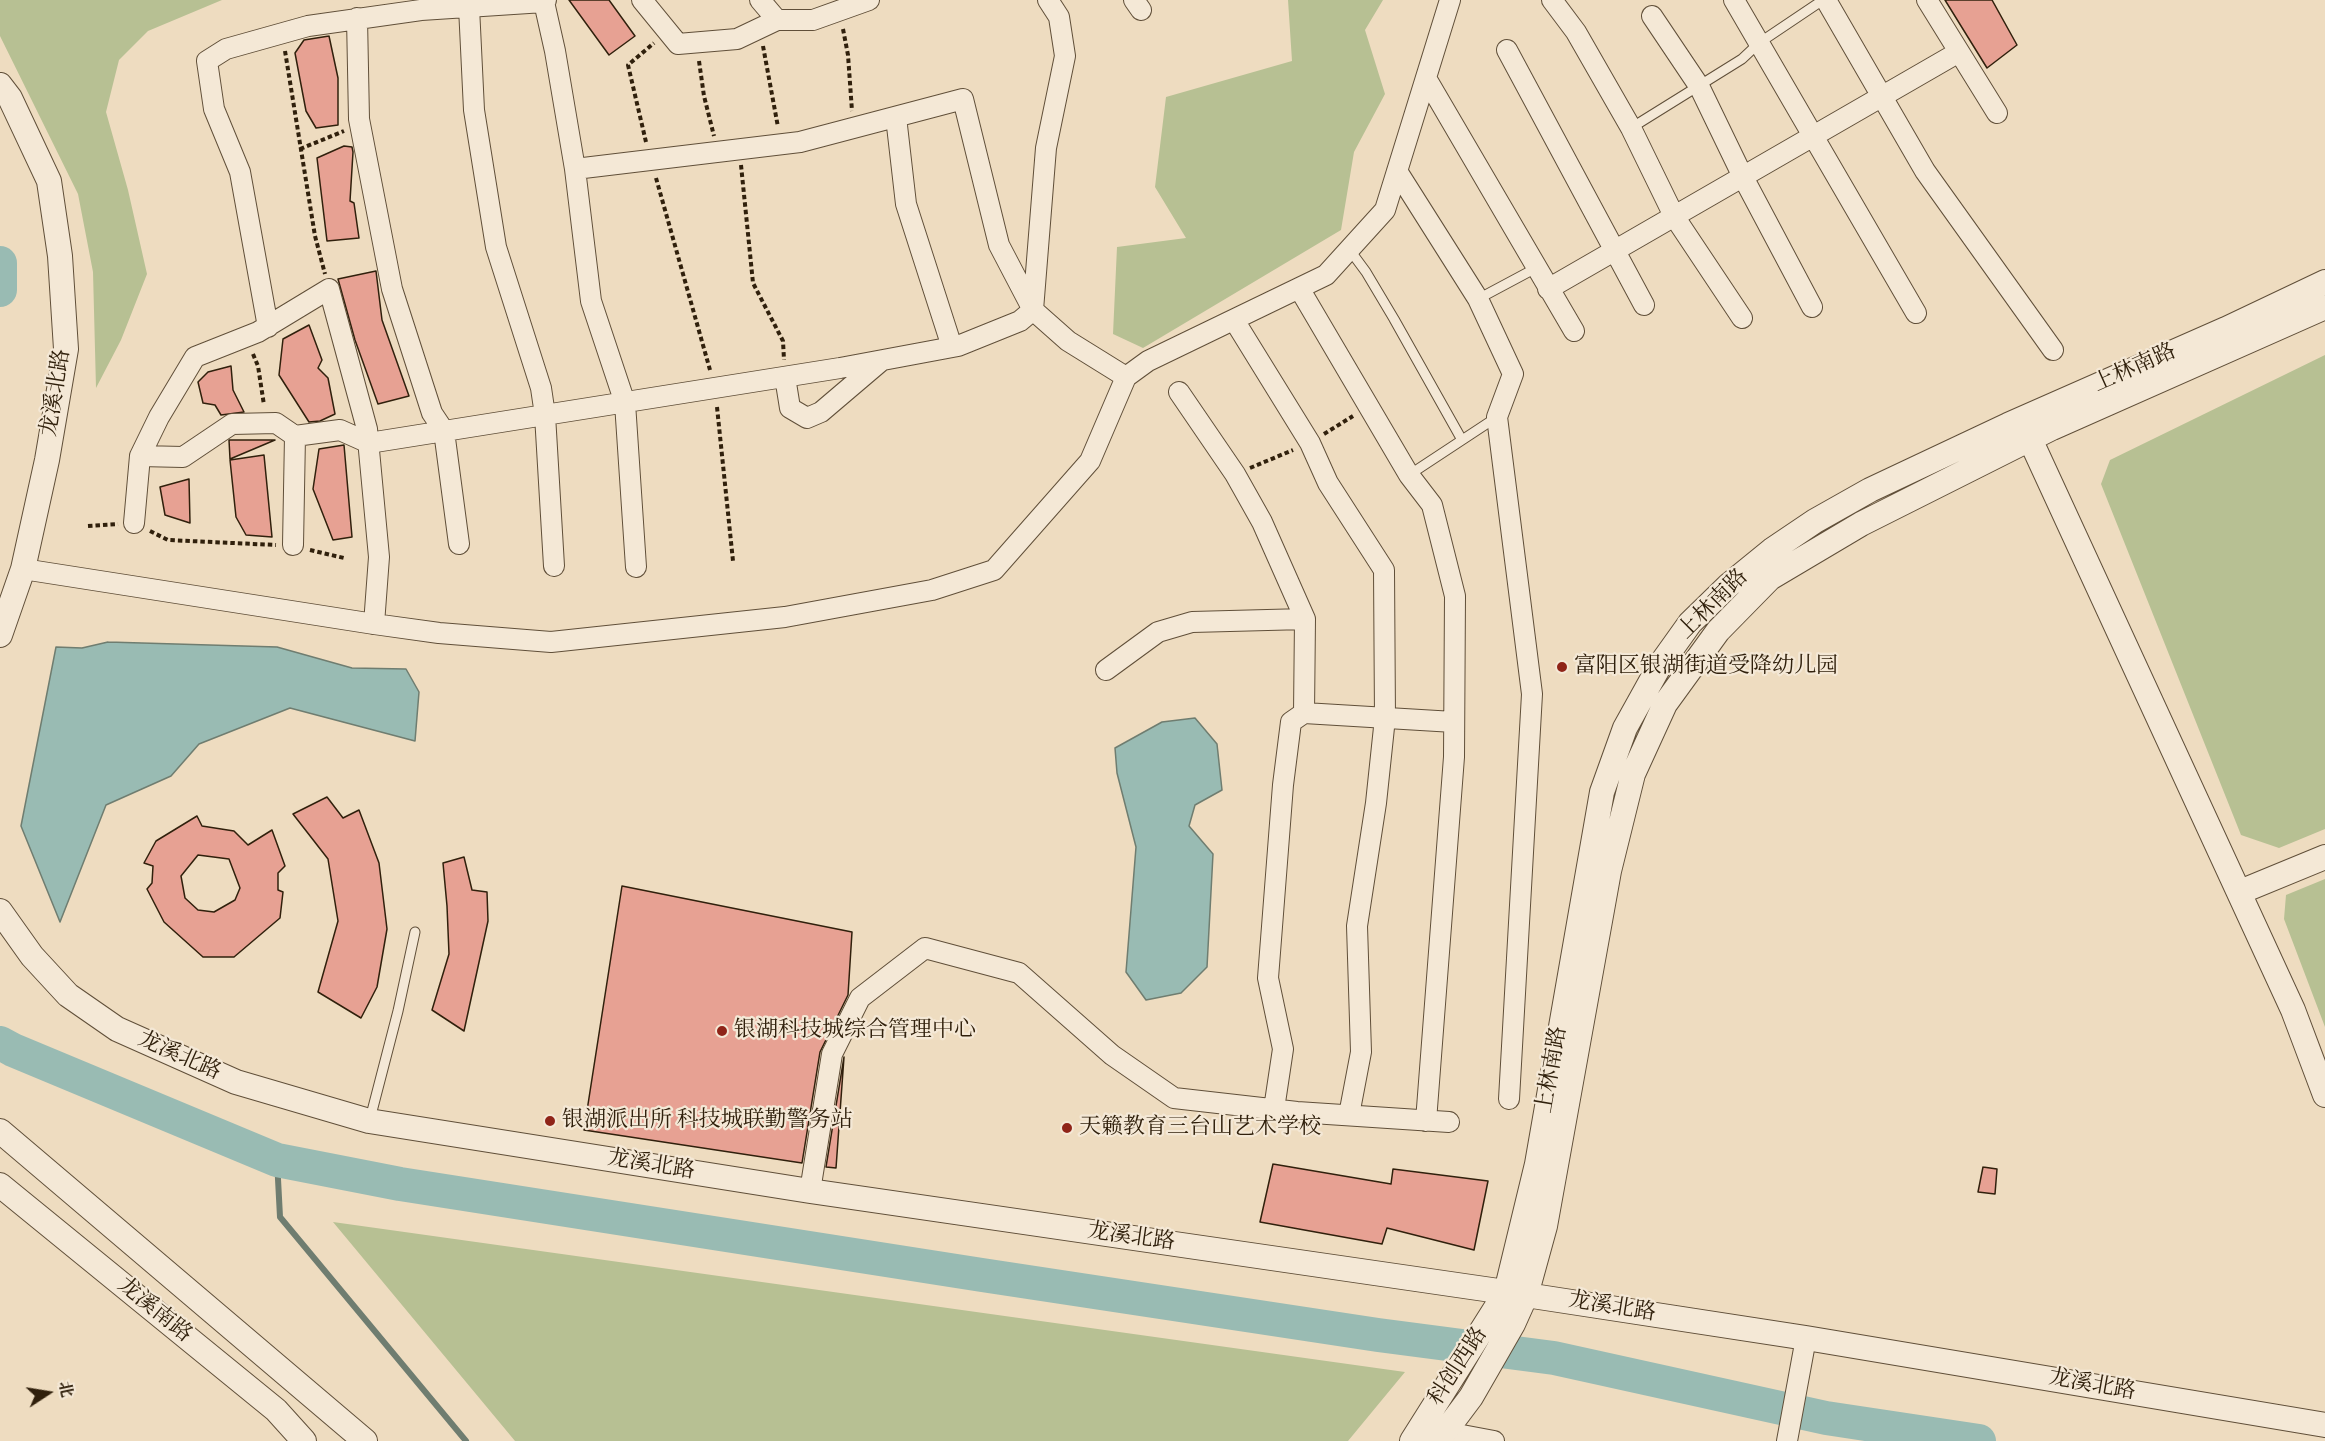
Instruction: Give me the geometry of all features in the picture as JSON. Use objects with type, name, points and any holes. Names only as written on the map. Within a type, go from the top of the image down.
[{"type":"street","points":[[642,0],[678,44],[737,39],[768,24],[813,20],[867,0]]},
{"type":"street","points":[[760,0],[768,24]]},
{"type":"street","points":[[140,456],[183,457],[232,424],[276,423],[295,436],[339,430],[369,443],[785,377],[952,347],[1020,321],[1033,310],[1046,148],[1065,56],[1059,17],[1048,0]]},
{"type":"street","points":[[23,569],[439,633],[551,642],[784,617],[932,590],[994,570],[1090,461],[1125,377],[1148,361],[1326,275],[1385,210],[1450,0]]},
{"type":"street","points":[[1552,0],[1576,32],[1631,128],[1674,216],[1742,318]]},
{"type":"street","points":[[1734,0],[1916,312]]},
{"type":"street","points":[[1825,0],[1926,171],[2053,350]]},
{"type":"street","points":[[1927,0],[1997,113]]},
{"type":"street","points":[[268,327],[240,172],[214,109],[207,61],[226,49],[308,26],[357,18],[545,1],[574,169],[591,301],[626,403],[636,567]]},
{"type":"street","points":[[469,7],[474,110],[496,247],[541,388],[545,415],[555,566]]},
{"type":"street","points":[[1652,16],[1699,86],[1743,177],[1812,308]]},
{"type":"street","points":[[357,18],[360,124],[392,289],[432,413],[444,431],[459,544]]},
{"type":"street","points":[[1507,50],[1644,305]]},
{"type":"street","points":[[1548,289],[1959,52]]},
{"type":"street","points":[[1426,78],[1574,331]]},
{"type":"street","name":"龙溪北路","points":[[0,85],[10,98],[49,181],[60,256],[66,349],[47,460],[23,569],[0,635]]},
{"type":"street","points":[[574,169],[800,142],[963,99],[999,244],[1033,310],[1068,341],[1125,377]]},
{"type":"street","points":[[896,117],[906,204],[952,347]]},
{"type":"street","points":[[1397,171],[1478,299],[1513,374],[1497,417],[1532,694],[1509,1099]]},
{"type":"street","name":"上林南路","points":[[1516,1294],[1602,792],[1625,728],[1660,665],[1690,623],[1729,585],[1772,550],[1815,521],[1870,490],[2325,282]]},
{"type":"street","points":[[1299,288],[1312,314],[1409,475],[1432,505],[1455,596],[1454,757],[1426,1121]]},
{"type":"street","points":[[135,523],[140,456],[159,417],[195,357],[268,327],[329,289],[369,443],[379,556],[374,624]]},
{"type":"street","name":"上林南路","points":[[1516,1294],[1545,1226],[1609,871],[1634,774],[1665,704],[1718,631],[1770,578],[1861,524],[2030,438],[2325,306]]},
{"type":"street","points":[[1234,320],[1310,443],[1328,483],[1384,570],[1385,718],[1376,803],[1357,926],[1361,1052],[1349,1115]]},
{"type":"street","points":[[785,377],[790,408],[807,418],[820,412],[881,360]]},
{"type":"street","points":[[1179,392],[1234,474],[1262,522],[1305,619],[1304,713]]},
{"type":"street","points":[[293,545],[295,436]]},
{"type":"street","points":[[2030,438],[2293,1010],[2325,1095]]},
{"type":"street","points":[[1106,670],[1158,632],[1192,622],[1305,619]]},
{"type":"street","points":[[1274,1109],[1283,1049],[1268,978],[1283,785],[1291,722],[1304,713],[1454,722]]},
{"type":"street","points":[[2240,892],[2325,857]]},
{"type":"street","name":"龙溪北路","points":[[0,911],[32,956],[68,995],[117,1029],[236,1082],[369,1121],[810,1191],[1806,1338],[2325,1425]]},
{"type":"street","points":[[810,1191],[832,1054],[860,998],[925,948],[1019,973],[1112,1055],[1174,1098],[1274,1109],[1449,1122]]},
{"type":"street","points":[[0,1131],[365,1441]]},
{"type":"street","name":"龙溪南路","points":[[0,1185],[276,1410],[304,1441]]},
{"type":"street","name":"科创西路","points":[[1412,1441],[1489,1319],[1516,1294]]},
{"type":"street","name":"科创西路","points":[[1442,1437],[1471,1397],[1513,1324],[1516,1294]]},
{"type":"street","points":[[1787,1441],[1806,1338]]},
{"type":"street","points":[[1442,1437],[1494,1441]]},
{"type":"lane","points":[[1631,128],[1742,59],[1759,43],[1825,0]]},
{"type":"lane","points":[[1349,249],[1389,309],[1462,440]]},
{"type":"lane","points":[[1478,299],[1536,268]]},
{"type":"lane","points":[[1409,475],[1497,417]]},
{"type":"lane","points":[[369,1121],[398,1011],[415,932]]},
{"type":"path","points":[[838,10],[848,55],[853,128]]},
{"type":"path","points":[[768,24],[781,145]]},
{"type":"path","points":[[668,32],[628,65],[651,160],[715,388],[734,561]]},
{"type":"path","points":[[282,33],[315,236],[329,289]]},
{"type":"path","points":[[696,42],[704,96],[743,180],[753,283],[783,340],[785,377]]},
{"type":"path","points":[[300,149],[360,124]]},
{"type":"path","points":[[246,337],[258,366],[267,423]]},
{"type":"path","points":[[1234,474],[1310,443],[1368,405]]},
{"type":"path","points":[[88,526],[135,523],[168,540],[293,545],[344,558]]},
{"type":"green space","points":[[0,0],[222,0],[148,31],[119,60],[106,112],[128,190],[147,274],[121,340],[96,388],[93,272],[78,194],[0,36]]},
{"type":"green space","points":[[1288,0],[1383,0],[1365,30],[1385,94],[1354,152],[1341,230],[1143,348],[1113,334],[1117,247],[1186,238],[1155,187],[1166,97],[1292,61]]},
{"type":"green space","points":[[2325,355],[2325,829],[2279,848],[2241,835],[2101,484],[2110,460]]},
{"type":"green space","points":[[2325,879],[2325,1027],[2284,919],[2286,895]]},
{"type":"green space","points":[[333,1222],[1405,1372],[1348,1441],[515,1441]]},
{"type":"water","points":[[108,642],[277,647],[352,668],[406,669],[419,692],[415,741],[290,708],[199,744],[171,776],[106,805],[60,922],[21,826],[56,647],[82,648]]},
{"type":"water","points":[[1195,718],[1217,744],[1222,790],[1195,805],[1189,826],[1213,854],[1207,967],[1181,993],[1146,1000],[1126,972],[1136,847],[1117,773],[1115,748],[1162,722]]},
{"type":"building","points":[[569,0],[609,0],[635,36],[609,55]]},
{"type":"building","points":[[1945,0],[1992,0],[2017,45],[1987,68]]},
{"type":"building","points":[[329,36],[338,78],[338,125],[316,128],[306,111],[295,53],[304,40]]},
{"type":"building","points":[[344,146],[352,147],[353,152],[350,201],[354,203],[359,238],[327,241],[317,158]]},
{"type":"building","points":[[376,271],[382,320],[409,396],[378,404],[355,340],[338,279]]},
{"type":"building","points":[[309,325],[322,360],[318,368],[328,378],[335,414],[320,421],[309,422],[279,375],[283,339]]},
{"type":"building","points":[[231,366],[233,390],[244,412],[221,415],[215,405],[203,403],[198,382],[208,372]]},
{"type":"building","points":[[229,440],[275,440],[230,459]]},
{"type":"building","points":[[344,445],[352,537],[333,540],[313,489],[319,449]]},
{"type":"building","points":[[264,455],[272,537],[246,535],[236,517],[230,460]]},
{"type":"building","points":[[189,479],[190,523],[165,515],[160,487]]},
{"type":"building","points":[[327,797],[343,818],[359,810],[379,863],[387,929],[377,987],[361,1018],[318,992],[338,921],[328,859],[293,814]]},
{"type":"building","points":[[197,816],[202,826],[234,831],[248,845],[272,830],[285,866],[278,873],[278,890],[283,892],[280,918],[234,957],[203,957],[164,922],[147,889],[152,883],[153,866],[144,863],[156,841]],"holes":[[[198,855],[229,859],[240,888],[235,900],[214,912],[198,910],[185,898],[181,876]]]},
{"type":"building","points":[[464,857],[472,890],[487,892],[488,921],[464,1031],[432,1010],[449,954],[443,863]]},
{"type":"building","name":"银湖科技城综合管理中心","points":[[622,886],[852,932],[848,995],[820,1052],[802,1163],[584,1130]]},
{"type":"building","points":[[844,1057],[836,1168],[826,1167]]},
{"type":"building","points":[[1273,1164],[1391,1184],[1393,1169],[1488,1181],[1474,1250],[1387,1228],[1382,1244],[1260,1222]]},
{"type":"building","points":[[1983,1167],[1997,1169],[1995,1194],[1978,1192]]},
{"type":"waterway","points":[[0,263],[0,290]]},
{"type":"waterway","points":[[0,1043],[277,1160],[400,1184],[982,1275],[1378,1335],[1554,1358],[1826,1418],[1979,1441]]},
{"type":"waterway","points":[[277,1160],[280,1217],[466,1441]]},
{"type":"place","name":"富阳区银湖街道受降幼儿园","points":[[1562,667]]},
{"type":"place","name":"银湖科技城综合管理中心","points":[[722,1031]]},
{"type":"place","name":"银湖派出所 科技城联勤警务站","points":[[550,1121]]},
{"type":"place","name":"天籁教育三台山艺术学校","points":[[1067,1128]]}]
